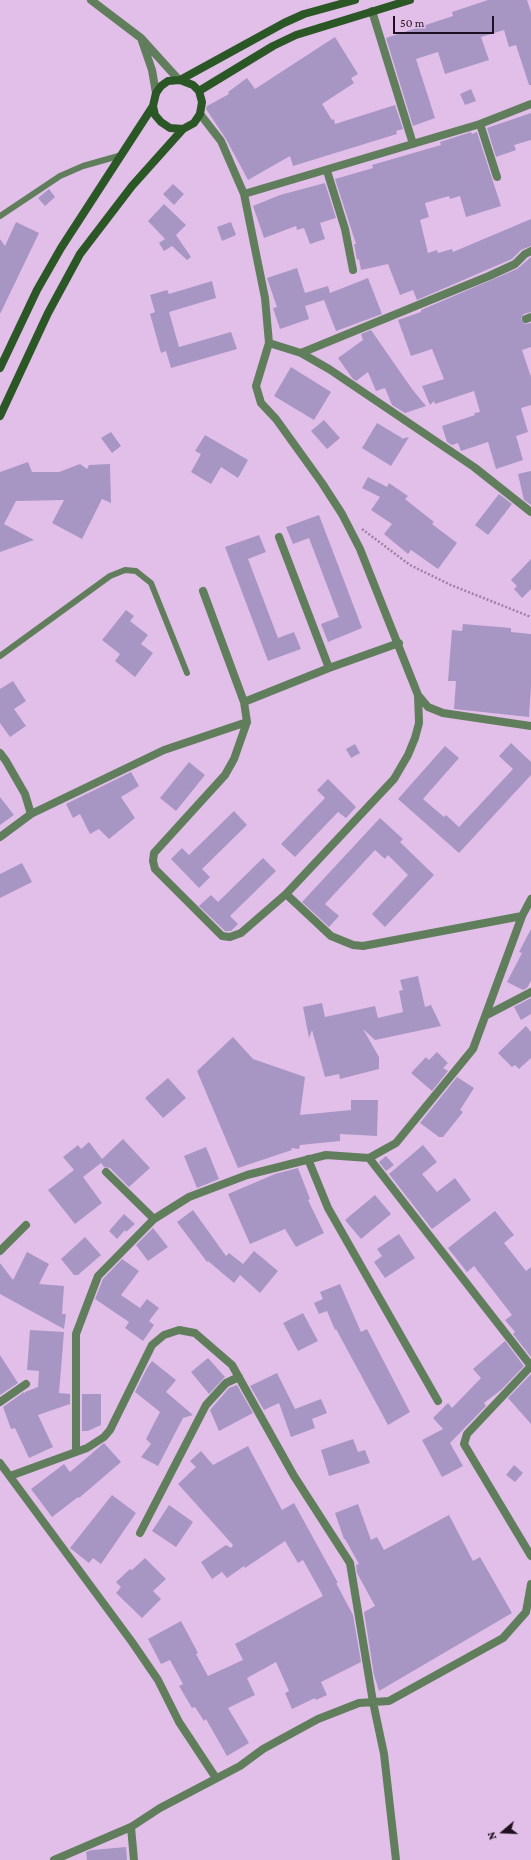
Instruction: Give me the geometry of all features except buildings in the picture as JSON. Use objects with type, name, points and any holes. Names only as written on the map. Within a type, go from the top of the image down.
[{"type":"main road","points":[[0,368],[37,290],[61,248],[153,106],[156,93],[161,86],[168,82],[180,80],[284,23],[304,14],[355,0]]},
{"type":"main road","points":[[199,91],[296,34],[410,0]]},
{"type":"main road","points":[[0,416],[48,313],[80,254],[132,186],[183,129],[194,123],[200,114],[202,102],[199,91],[189,82],[180,80]]},
{"type":"main road","points":[[153,106],[155,114],[161,122],[170,128],[183,129]]},
{"type":"street","points":[[91,0],[141,38],[180,80]]},
{"type":"street","points":[[372,12],[413,144]]},
{"type":"street","points":[[141,38],[152,70],[156,93]]},
{"type":"street","points":[[244,194],[327,171],[480,124],[531,104]]},
{"type":"street","points":[[200,114],[221,141],[244,194],[265,298],[269,344],[256,386],[261,402],[276,419],[322,483],[342,514],[360,549],[399,643],[418,695],[419,723],[415,738],[394,779],[286,894],[240,933],[230,937],[222,936],[155,869],[153,861],[154,853],[224,775],[234,759],[247,722],[244,702],[203,591]]},
{"type":"street","points":[[480,124],[497,176]]},
{"type":"street","points":[[327,171],[345,229],[353,270]]},
{"type":"street","points":[[301,353],[489,276],[515,264],[525,254],[531,251]]},
{"type":"street","points":[[269,344],[301,353],[329,369],[474,467],[531,512]]},
{"type":"street","points":[[279,537],[329,668]]},
{"type":"street","points":[[244,702],[329,668],[399,643]]},
{"type":"street","points":[[418,695],[428,706],[443,712],[531,726]]},
{"type":"street","points":[[0,837],[31,814],[164,750],[247,722]]},
{"type":"street","points":[[0,754],[6,761],[25,794],[31,814]]},
{"type":"street","points":[[286,894],[331,936],[353,945],[364,946],[522,916]]},
{"type":"street","points":[[76,1452],[76,1334],[98,1276],[154,1219],[190,1197],[247,1175],[326,1155],[369,1158],[396,1143],[473,1048],[487,1015],[522,916],[531,900]]},
{"type":"street","points":[[487,1015],[531,992]]},
{"type":"street","points":[[369,1158],[531,1366],[467,1434],[464,1444],[531,1556]]},
{"type":"street","points":[[308,1159],[328,1208],[438,1401]]},
{"type":"street","points":[[106,1172],[154,1219]]},
{"type":"street","points":[[0,1251],[26,1226]]},
{"type":"street","points":[[10,1476],[96,1444],[110,1430],[152,1345],[164,1335],[179,1330],[195,1332],[232,1365],[294,1476],[350,1563],[373,1702],[384,1754],[396,1860]]},
{"type":"street","points":[[140,1534],[206,1405],[226,1383],[239,1377]]},
{"type":"street","points":[[0,1402],[26,1384]]},
{"type":"street","points":[[0,1463],[132,1642],[158,1680],[179,1722],[216,1778]]},
{"type":"street","points":[[54,1860],[131,1827],[160,1808],[240,1766],[263,1749],[318,1719],[359,1703],[389,1701],[503,1638],[529,1611],[531,1584]]},
{"type":"street","points":[[131,1827],[134,1860]]},
{"type":"lane","points":[[0,216],[60,176],[83,166],[122,155]]},
{"type":"lane","points":[[0,656],[110,576],[125,570],[136,571],[151,583],[187,673]]},
{"type":"path","points":[[359,527],[410,565],[452,585],[531,617]]}]
